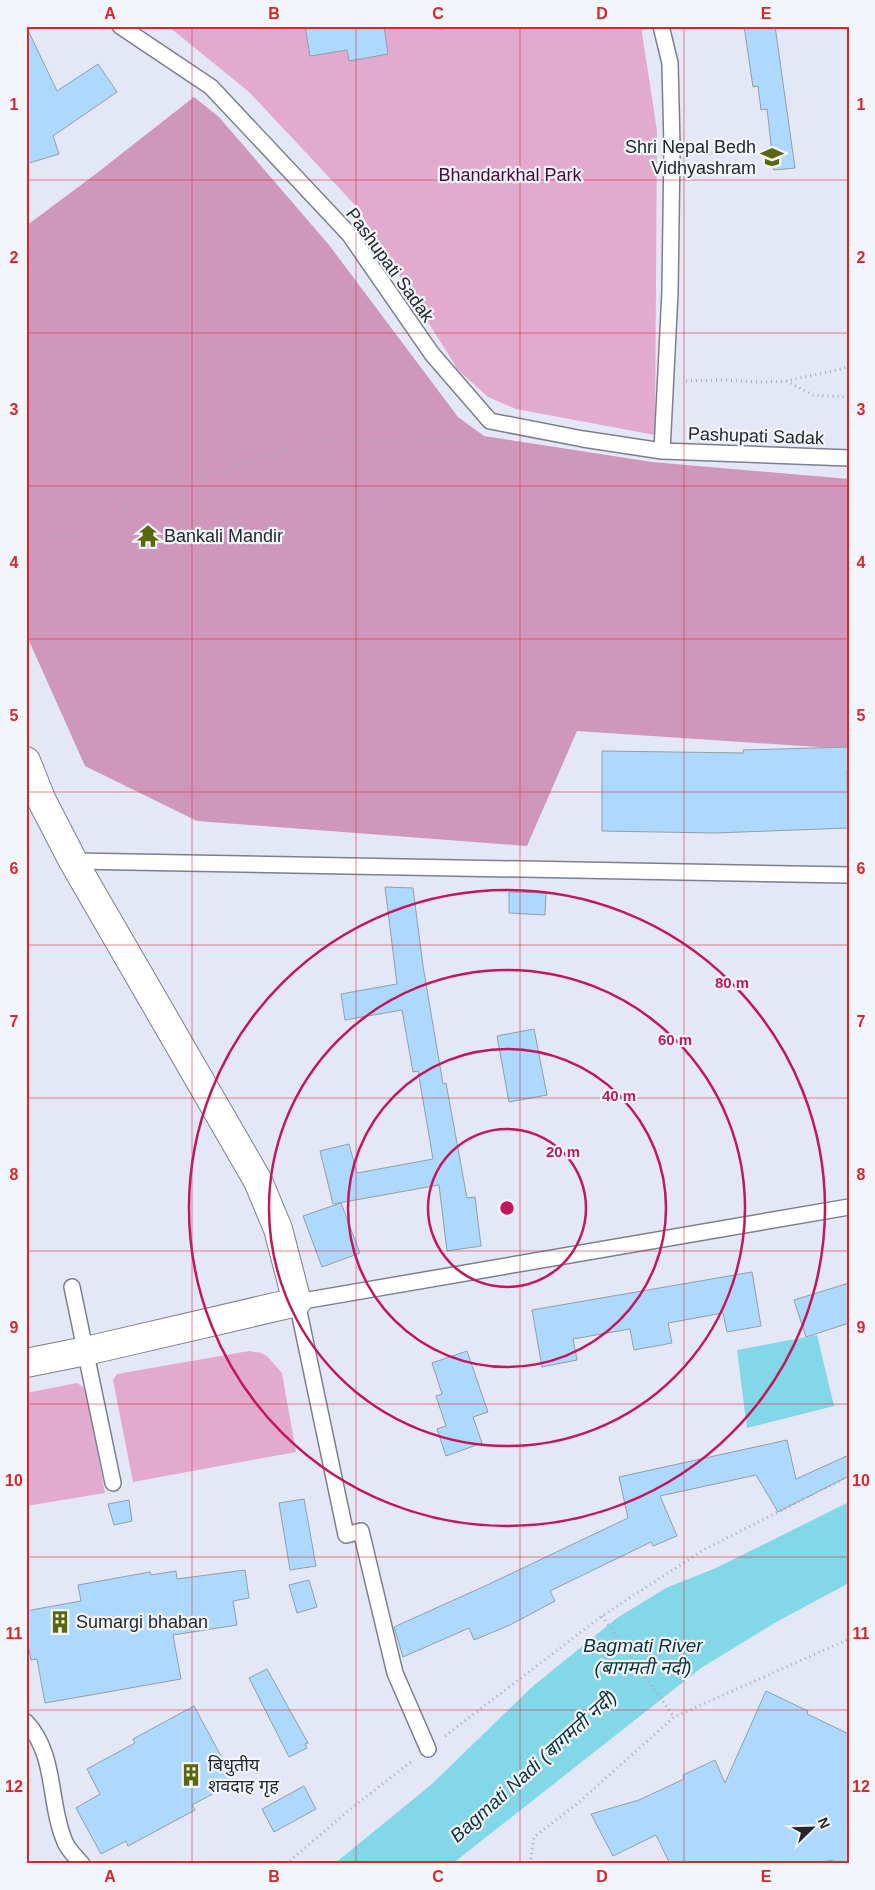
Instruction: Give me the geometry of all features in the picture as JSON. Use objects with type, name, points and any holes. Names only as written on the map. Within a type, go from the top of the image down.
[{"type":"street","points":[[26,761],[42,801],[73,861],[258,1181],[278,1229],[297,1302],[26,1363]]},
{"type":"lane","name":"Pashupati Sadak","points":[[120,26],[211,87],[349,234],[432,354],[490,421],[583,439],[662,451],[849,458]]},
{"type":"lane","name":"Pashupati Sadak","points":[[661,26],[670,63],[672,147],[670,292],[662,451]]},
{"type":"lane","points":[[73,861],[849,875]]},
{"type":"lane","points":[[428,1749],[396,1673],[361,1531],[346,1535],[297,1302],[849,1206]]},
{"type":"lane","points":[[72,1287],[113,1483]]},
{"type":"lane","points":[[26,1722],[44,1749],[50,1770],[56,1815],[66,1844],[82,1864]]},
{"type":"path","points":[[666,382],[720,380],[760,382],[786,380],[849,366]]},
{"type":"path","points":[[786,380],[813,395],[849,397]]},
{"type":"path","points":[[26,547],[101,525],[151,492],[318,441],[484,436],[490,421]]},
{"type":"path","points":[[286,1864],[353,1807],[602,1616],[705,1548],[849,1476]]},
{"type":"path","points":[[602,1616],[674,1717]]},
{"type":"path","points":[[530,1864],[534,1837],[578,1803],[674,1717],[849,1639]]},
{"type":"green space","name":"Bhandarkhal Park","points":[[168,26],[641,26],[657,131],[655,435],[516,409],[488,397],[458,370],[356,206],[249,92]]},
{"type":"green space","points":[[249,1351],[267,1356],[282,1373],[296,1452],[133,1482],[113,1380],[117,1374]]},
{"type":"green space","points":[[77,1383],[86,1389],[105,1493],[26,1506],[26,1393]]},
{"type":"shaded area","points":[[194,97],[219,117],[329,245],[458,417],[484,436],[652,462],[849,479],[849,749],[577,731],[527,846],[197,821],[85,766],[26,634],[26,226]]},
{"type":"water","points":[[817,1335],[834,1406],[747,1428],[737,1350]]},
{"type":"water","name":"Bagmati River (बागमती नदी)","points":[[849,1502],[849,1583],[778,1621],[701,1668],[452,1864],[334,1864],[432,1784],[532,1687],[617,1618],[666,1588],[716,1568]]},
{"type":"building","points":[[26,26],[57,91],[98,64],[117,92],[53,136],[59,154],[26,164]]},
{"type":"building","points":[[305,26],[384,26],[388,54],[349,61],[347,50],[310,56]]},
{"type":"building","points":[[744,26],[775,26],[795,168],[774,170],[767,109],[761,110],[758,86],[753,87]]},
{"type":"building","points":[[849,747],[849,770],[847,770],[848,828],[715,833],[602,831],[602,751],[744,753],[743,750]]},
{"type":"building","points":[[385,887],[413,888],[423,966],[443,1084],[446,1083],[467,1198],[475,1197],[481,1246],[447,1251],[439,1185],[333,1204],[320,1151],[349,1144],[357,1173],[433,1159],[418,1071],[413,1072],[402,1010],[345,1020],[341,994],[397,984]]},
{"type":"building","points":[[509,892],[546,893],[545,915],[509,913]]},
{"type":"building","points":[[534,1029],[547,1095],[509,1102],[497,1036]]},
{"type":"building","points":[[341,1203],[360,1253],[322,1267],[303,1216]]},
{"type":"building","points":[[752,1272],[761,1326],[727,1332],[723,1313],[668,1323],[672,1343],[634,1350],[630,1329],[573,1339],[577,1360],[542,1367],[532,1310]]},
{"type":"building","points":[[849,1283],[849,1323],[806,1337],[794,1300]]},
{"type":"building","points":[[467,1351],[488,1412],[473,1417],[482,1443],[446,1456],[437,1429],[446,1426],[436,1396],[442,1394],[432,1363]]},
{"type":"building","points":[[787,1440],[796,1479],[849,1455],[849,1476],[778,1512],[756,1475],[660,1496],[677,1536],[653,1546],[651,1542],[550,1591],[555,1601],[510,1625],[474,1640],[469,1628],[403,1657],[394,1627],[628,1518],[619,1477]]},
{"type":"building","points":[[304,1499],[316,1566],[290,1570],[279,1503]]},
{"type":"building","points":[[129,1500],[132,1521],[114,1525],[108,1504]]},
{"type":"building","points":[[245,1570],[249,1598],[233,1601],[237,1625],[173,1635],[181,1679],[45,1703],[37,1659],[31,1660],[26,1634],[26,1611],[81,1601],[78,1585],[150,1572],[151,1575],[176,1571],[177,1579]]},
{"type":"building","points":[[309,1580],[317,1607],[297,1613],[289,1585]]},
{"type":"building","points":[[267,1669],[308,1743],[305,1744],[307,1748],[289,1757],[249,1678]]},
{"type":"building","points":[[766,1691],[808,1711],[807,1714],[849,1734],[849,1864],[838,1864],[832,1860],[815,1864],[670,1864],[656,1835],[613,1856],[591,1814],[639,1800],[684,1779],[683,1775],[715,1760],[725,1783]]},
{"type":"building","name":"बिधुतीय शवदाह गृह","points":[[194,1706],[235,1782],[192,1805],[195,1810],[128,1846],[126,1841],[101,1854],[76,1808],[100,1794],[87,1769],[135,1743],[133,1739]]},
{"type":"building","points":[[304,1786],[316,1809],[274,1832],[262,1809]]},
{"type":"place","name":"Shri Nepal Bedh Vidhyashram","points":[[772,157]]},
{"type":"place","name":"Bankali Mandir","points":[[148,536]]},
{"type":"place","name":"Sumargi bhaban","points":[[60,1622]]},
{"type":"place","name":"बिधुतीय शवदाह गृह","points":[[191,1775]]},
{"type":"water label","name":"Bagmati Nadi (बागमती नदी)","points":[[533,1766]]}]
